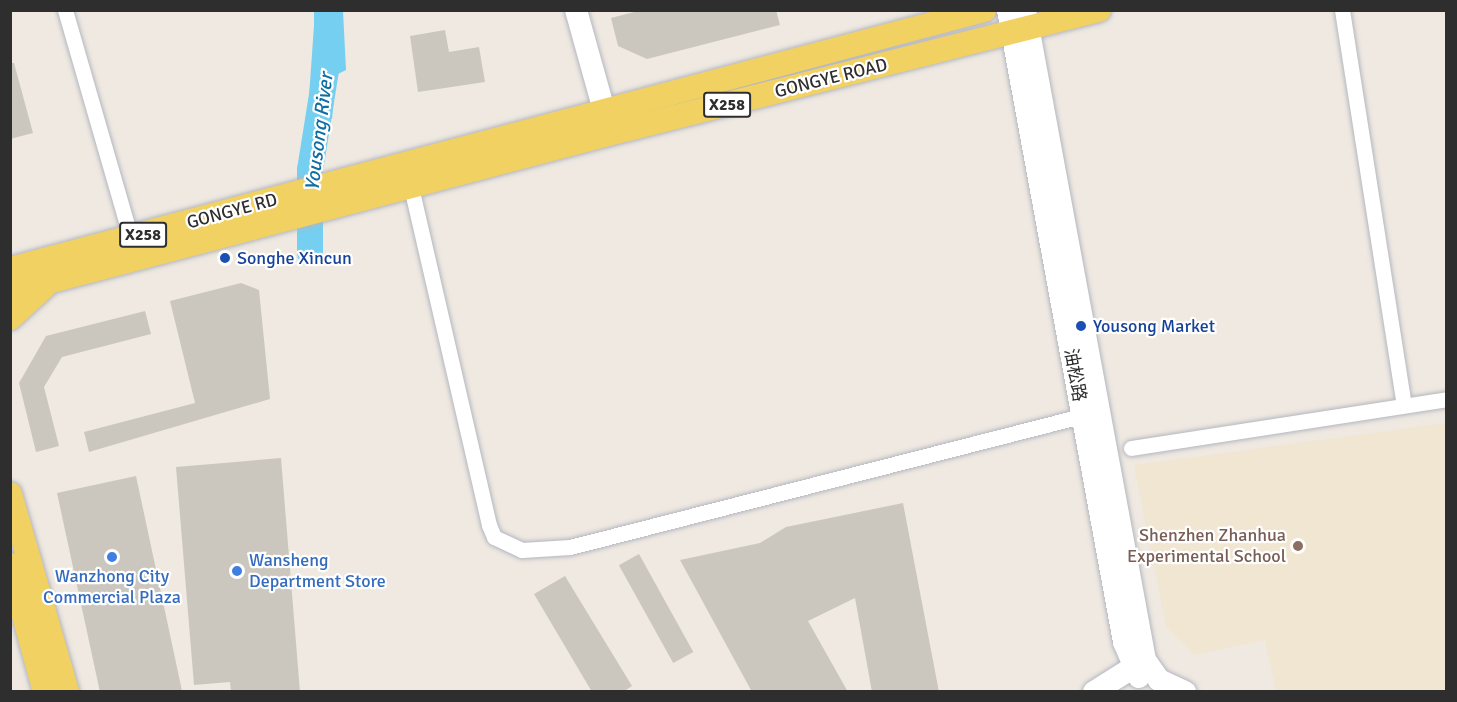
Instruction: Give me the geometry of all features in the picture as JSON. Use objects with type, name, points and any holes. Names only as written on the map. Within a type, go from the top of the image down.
[{"type":"main road","name":"GONGYE ROAD","points":[[349,179],[984,10]]},
{"type":"main road","name":"GONGYE ROAD","points":[[356,202],[1018,20],[1099,10]]},
{"type":"main road","name":"GONGYE RD","points":[[10,269],[349,179]]},
{"type":"main road","name":"GONGYE RD","points":[[59,279],[280,224],[356,202]]},
{"type":"main road","name":"X258","points":[[10,292],[59,279]]},
{"type":"main road","points":[[10,318],[35,293],[59,279]]},
{"type":"main road","points":[[10,494],[67,692]]},
{"type":"main road","points":[[10,565],[45,692]]},
{"type":"street","points":[[65,10],[131,238]]},
{"type":"street","points":[[576,10],[604,110]]},
{"type":"street","points":[[1342,10],[1404,404]]},
{"type":"street","name":"油松路","points":[[1018,20],[1090,414],[1124,642],[1139,664]]},
{"type":"street","points":[[411,188],[489,525],[494,537],[522,550],[570,547],[1090,414]]},
{"type":"street","points":[[1131,448],[1446,399]]},
{"type":"street","points":[[1094,692],[1139,664]]},
{"type":"street","points":[[1139,664],[1151,692]]},
{"type":"street","points":[[1139,664],[1159,680],[1185,692]]},
{"type":"shaded area","name":"Shenzhen Zhanhua Experimental School","points":[[1446,423],[1446,691],[1276,691],[1265,640],[1194,655],[1166,627],[1134,465]]},
{"type":"water","points":[[315,11],[343,11],[346,70],[336,75],[332,119],[308,111]]},
{"type":"building","points":[[642,10],[776,10],[780,25],[647,59],[618,46],[611,18]]},
{"type":"building","points":[[445,30],[449,52],[479,47],[485,82],[418,92],[410,36]]},
{"type":"building","points":[[10,63],[14,63],[33,133],[10,139]]},
{"type":"building","points":[[241,283],[259,290],[270,399],[89,452],[84,432],[195,403],[170,301]]},
{"type":"building","points":[[145,311],[151,334],[62,357],[44,387],[59,446],[36,452],[19,383],[46,336]]},
{"type":"building","name":"Wansheng Department Store","points":[[281,458],[300,692],[231,692],[230,682],[194,685],[176,467]]},
{"type":"building","name":"Wanzhong City Commercial Plaza","points":[[136,476],[182,692],[100,692],[57,493]]},
{"type":"building","points":[[903,503],[939,692],[872,692],[855,598],[808,621],[848,692],[752,692],[680,560],[760,543],[786,527]]},
{"type":"building","points":[[639,554],[693,652],[673,663],[619,565]]},
{"type":"building","points":[[565,576],[632,686],[623,692],[592,692],[534,594]]},
{"type":"waterway","name":"Yousong River","points":[[310,253],[310,170],[327,64],[327,10]]},
{"type":"place","name":"Songhe Xincun","points":[[225,258]]},
{"type":"place","name":"Yousong Market","points":[[1081,326]]},
{"type":"place","name":"Shenzhen Zhanhua Experimental School","points":[[1298,546]]},
{"type":"place","name":"Wanzhong City Commercial Plaza","points":[[112,557]]},
{"type":"place","name":"Wansheng Department Store","points":[[237,571]]}]
